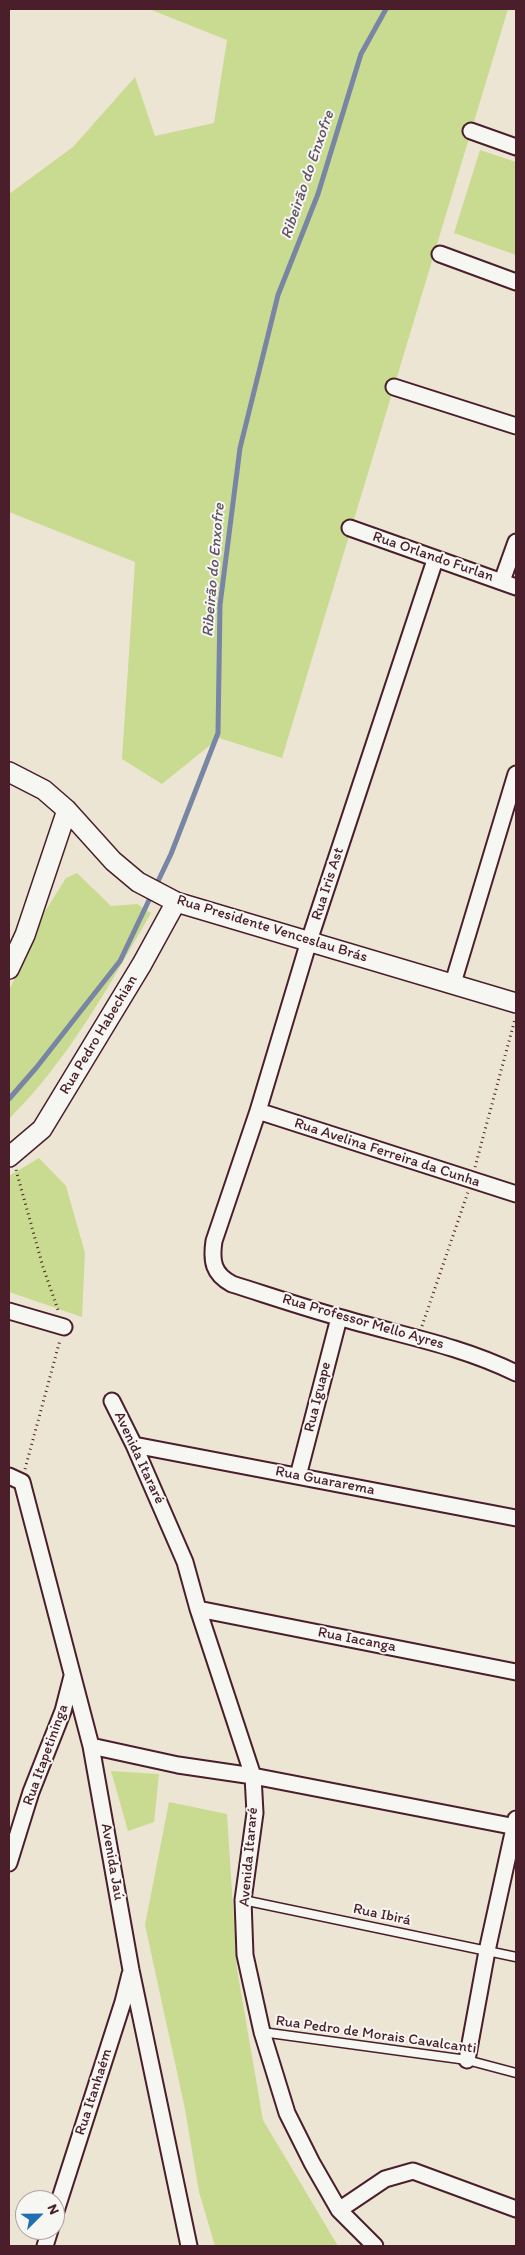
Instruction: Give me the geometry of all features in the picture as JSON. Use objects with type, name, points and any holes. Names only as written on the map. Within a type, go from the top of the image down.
[{"type":"street","points":[[471,132],[516,147]]},
{"type":"street","points":[[440,254],[516,282]]},
{"type":"street","points":[[394,387],[516,426]]},
{"type":"street","name":"Rua Orlando Furlan","points":[[350,528],[435,560],[509,584]]},
{"type":"street","points":[[509,584],[516,542]]},
{"type":"street","name":"Rua Iris Ast","points":[[214,1268],[212,1256],[214,1241],[258,1111],[309,941],[435,560]]},
{"type":"street","name":"Rua Presidente Venceslau Brás","points":[[9,772],[44,790],[67,810],[113,861],[138,882],[169,898],[516,1003]]},
{"type":"street","points":[[453,983],[516,774]]},
{"type":"street","points":[[10,964],[25,935],[67,810]]},
{"type":"street","name":"Rua Pedro Habechian","points":[[9,1157],[42,1130],[133,980],[169,898]]},
{"type":"street","name":"Rua Avelina Ferreira da Cunha","points":[[258,1111],[516,1194]]},
{"type":"street","name":"Rua Professor Mello Ayres","points":[[214,1268],[222,1279],[232,1284],[339,1318],[427,1339],[486,1358],[516,1373]]},
{"type":"street","points":[[9,1311],[64,1327]]},
{"type":"street","name":"Rua Iguape","points":[[298,1476],[339,1318]]},
{"type":"street","name":"Avenida Itararé","points":[[112,1401],[134,1445],[185,1562],[198,1608],[253,1776],[255,1813],[243,1900],[245,1955],[262,2032],[287,2113],[312,2163],[339,2210],[375,2246]]},
{"type":"street","name":"Rua Guararema","points":[[134,1445],[516,1518]]},
{"type":"street","name":"Avenida Jaú","points":[[15,1479],[73,1674],[91,1746],[131,1970],[189,2246]]},
{"type":"street","name":"Rua Iacanga","points":[[198,1608],[516,1672]]},
{"type":"street","name":"Rua Itapetininga","points":[[9,1863],[31,1792],[63,1711],[73,1674]]},
{"type":"street","points":[[91,1746],[178,1765],[253,1776],[516,1824],[486,1951],[467,2060]]},
{"type":"street","name":"Rua Itanhaém","points":[[63,2190],[131,1970]]},
{"type":"street","points":[[339,2210],[385,2179],[413,2171],[516,2209]]},
{"type":"lane","name":"Rua Ibirá","points":[[243,1900],[516,1958]]},
{"type":"lane","name":"Rua Pedro de Morais Cavalcanti","points":[[262,2032],[467,2060],[516,2073]]},
{"type":"green space","points":[[149,9],[508,9],[282,758],[219,738],[162,784],[122,759],[135,562],[9,512],[9,194],[73,147],[135,77],[155,136],[214,123],[227,40]]},
{"type":"green space","points":[[480,150],[516,162],[516,255],[454,233]]},
{"type":"green space","points":[[77,873],[111,906],[137,904],[151,913],[87,1021],[51,1072],[9,1119],[9,990],[30,947],[32,932],[66,878]]},
{"type":"green space","points":[[39,1158],[66,1186],[85,1253],[82,1317],[9,1292],[9,1176]]},
{"type":"green space","points":[[111,1771],[159,1774],[154,1822],[128,1831]]},
{"type":"green space","points":[[169,1802],[227,1814],[237,1969],[263,2120],[338,2246],[215,2246],[199,2192],[185,2109],[145,1925]]},
{"type":"waterway","name":"Ribeirão do Enxofre","points":[[9,1099],[36,1068],[120,961],[171,854],[218,733],[220,605],[240,448],[278,295],[318,194],[361,54],[386,9]]}]
